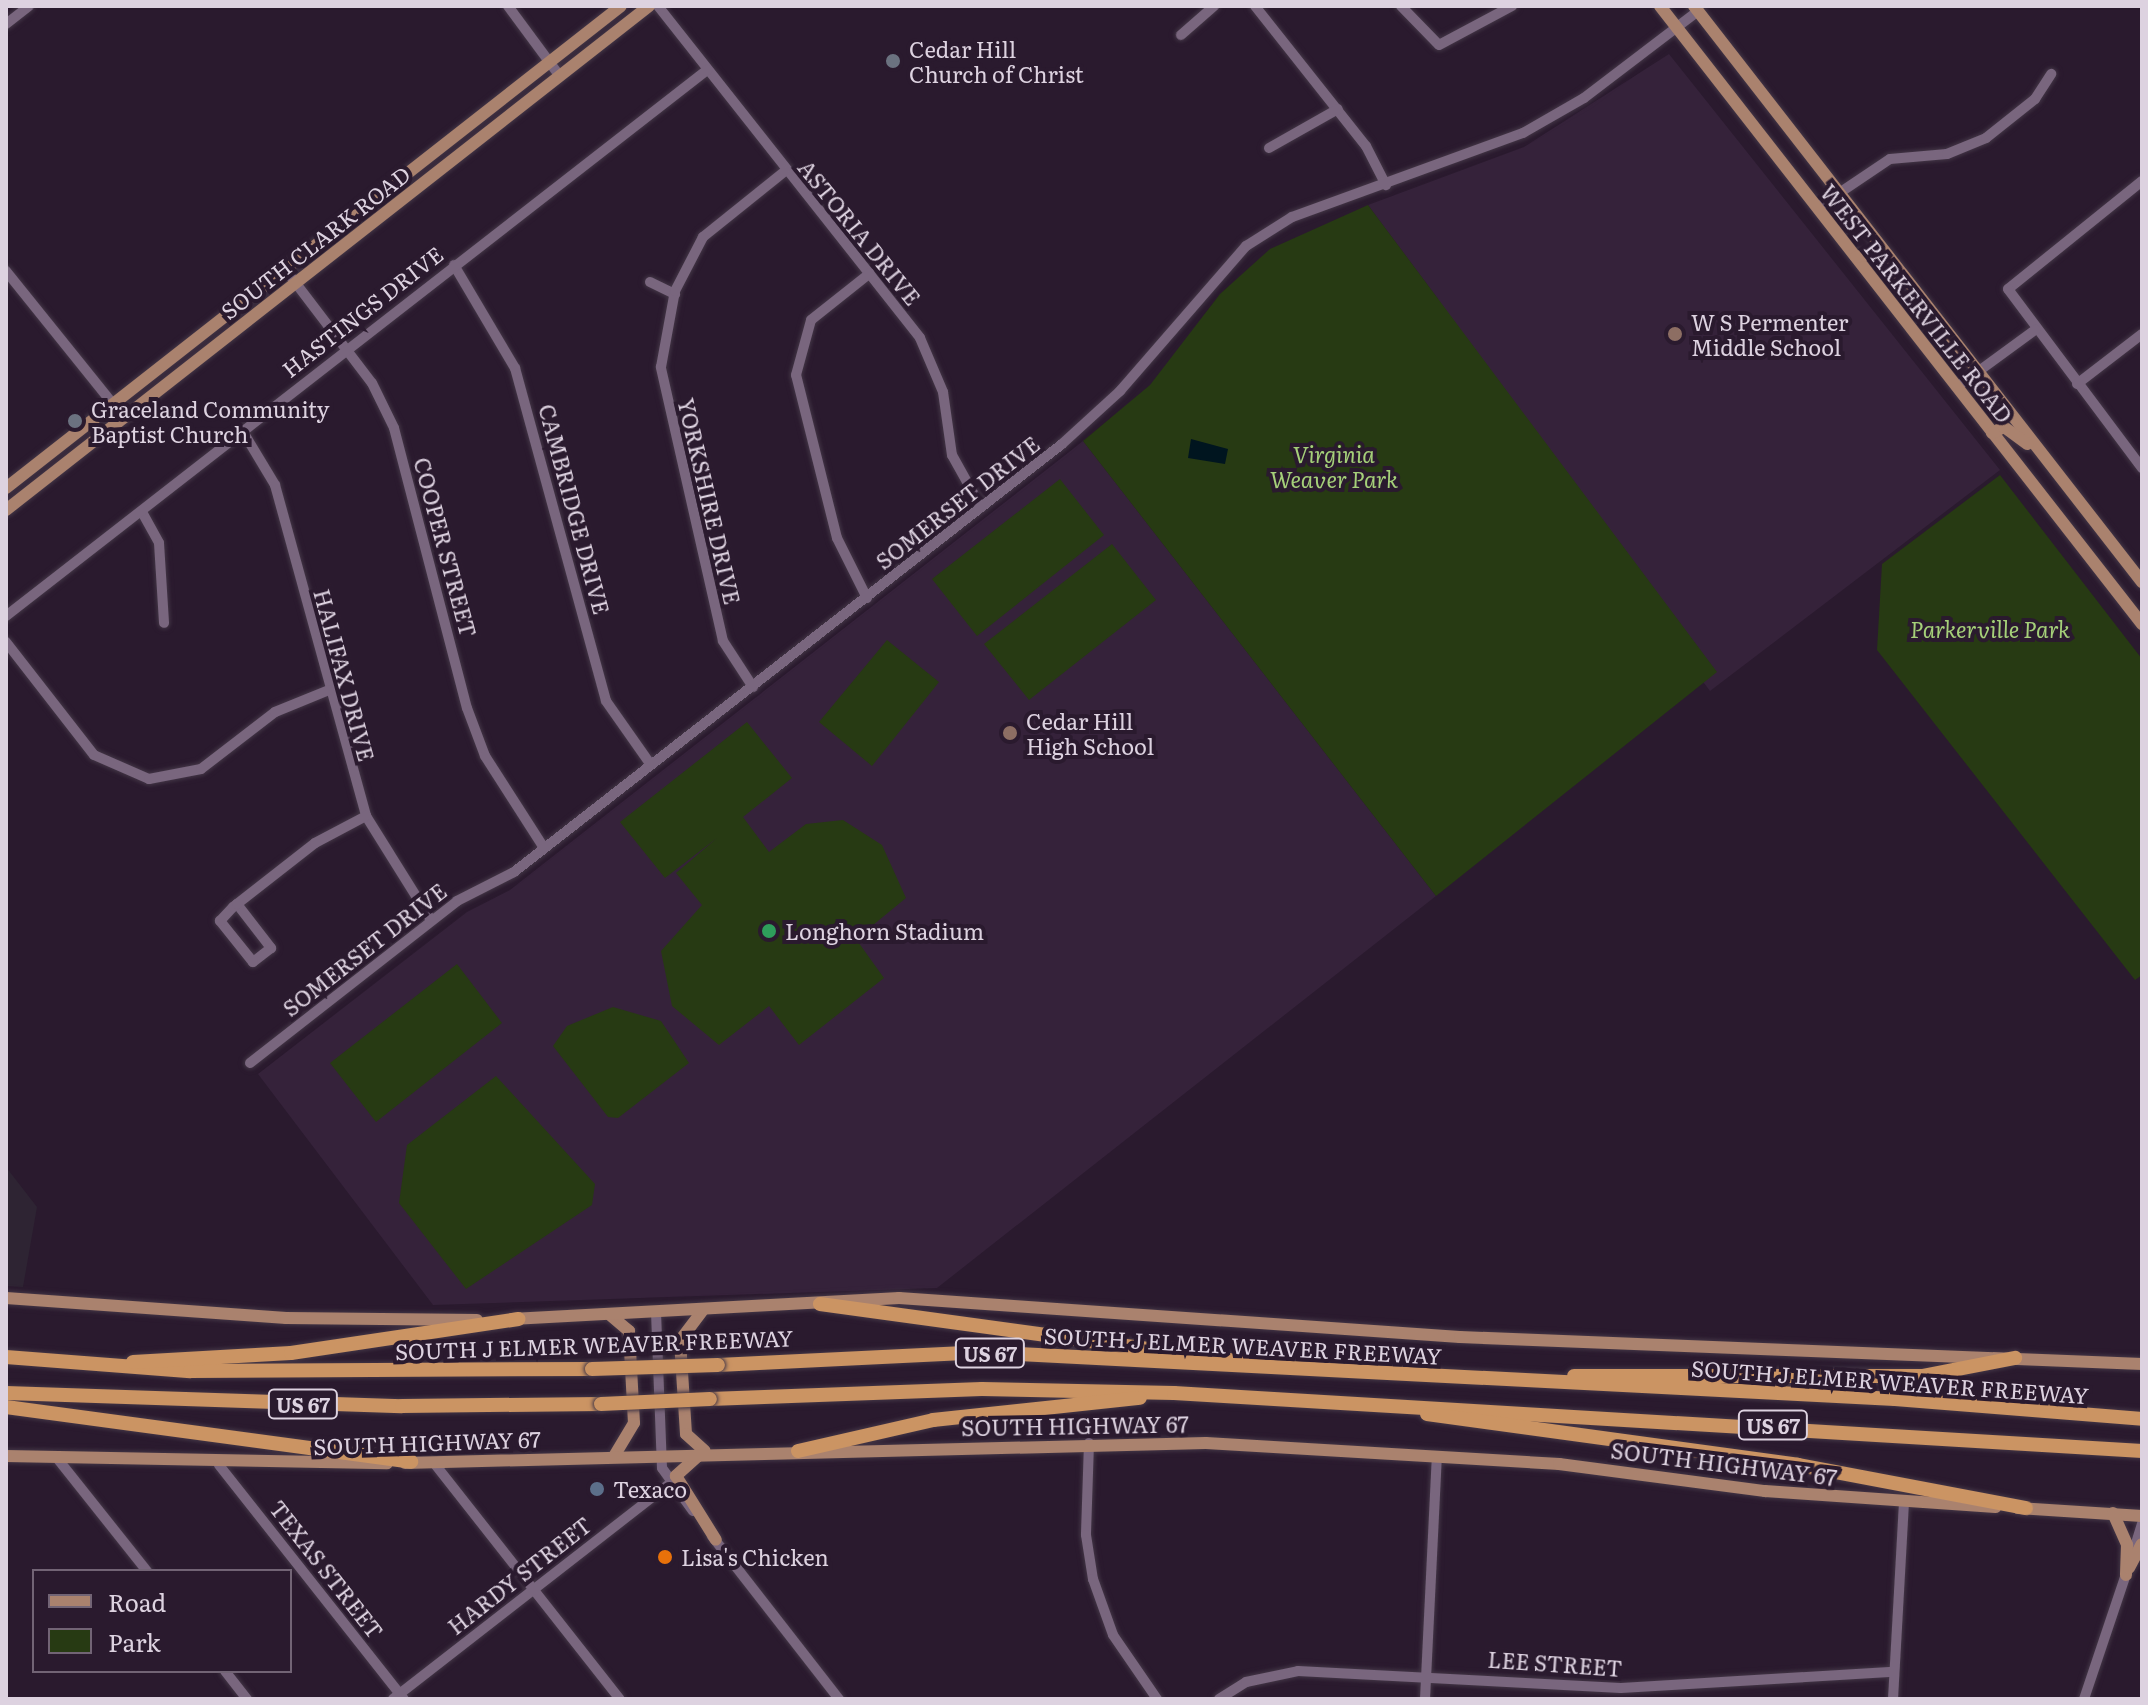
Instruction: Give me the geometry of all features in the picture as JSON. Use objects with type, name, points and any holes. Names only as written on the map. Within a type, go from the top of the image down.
[{"type":"highway","points":[[820,1304],[1224,1355],[1263,1368]]},
{"type":"highway","points":[[108,1363],[291,1353],[518,1319]]},
{"type":"highway","name":"SOUTH J ELMER WEAVER FREEWAY","points":[[6,1357],[278,1373],[592,1369],[980,1352],[1534,1383],[1895,1399],[2142,1419]]},
{"type":"highway","points":[[1534,1383],[1669,1374],[1922,1376],[2015,1358]]},
{"type":"highway","name":"US 67","points":[[6,1393],[388,1406],[601,1404],[982,1389],[1174,1393],[2142,1451]]},
{"type":"highway","points":[[798,1451],[964,1416],[1174,1393]]},
{"type":"highway","points":[[6,1407],[411,1462]]},
{"type":"highway","points":[[1404,1407],[1446,1419],[1798,1465],[2026,1508]]},
{"type":"main road","name":"SOUTH CLARK ROAD","points":[[6,488],[621,6]]},
{"type":"main road","name":"SOUTH CLARK ROAD","points":[[6,510],[649,6]]},
{"type":"main road","name":"WEST PARKERVILLE ROAD","points":[[1660,6],[2142,624]]},
{"type":"main road","name":"WEST PARKERVILLE ROAD","points":[[1696,8],[2142,582]]},
{"type":"main road","points":[[1856,257],[1883,261],[1934,315]]},
{"type":"main road","points":[[1992,433],[2004,427],[2016,434],[2065,483]]},
{"type":"main road","points":[[6,1298],[286,1318],[518,1319],[899,1298],[1460,1337],[2142,1364]]},
{"type":"main road","points":[[703,1310],[680,1341],[686,1434],[708,1453],[680,1465],[676,1476],[716,1540]]},
{"type":"main road","points":[[607,1313],[625,1325],[631,1341],[634,1431],[615,1455]]},
{"type":"main road","name":"SOUTH HIGHWAY 67","points":[[6,1456],[219,1465],[434,1463],[615,1455],[1089,1443],[1437,1457],[1904,1501],[2142,1516]]},
{"type":"main road","points":[[2113,1513],[2127,1545],[2126,1575]]},
{"type":"main road","points":[[2126,1575],[2142,1544]]},
{"type":"street","points":[[6,24],[29,6]]},
{"type":"street","points":[[508,6],[559,75]]},
{"type":"street","name":"ASTORIA DRIVE","points":[[658,6],[785,171],[870,273],[935,365],[952,455],[981,507]]},
{"type":"street","points":[[1181,35],[1214,6]]},
{"type":"street","points":[[1255,6],[1338,109],[1386,185]]},
{"type":"street","points":[[1401,6],[1432,44],[1461,37],[1512,6]]},
{"type":"street","name":"SOMERSET DRIVE","points":[[250,1063],[431,920],[544,848],[981,507],[1120,391],[1246,246],[1292,217],[1523,133],[1584,98],[1677,27],[1696,8]]},
{"type":"street","name":"HASTINGS DRIVE","points":[[6,616],[707,70]]},
{"type":"street","points":[[1817,208],[1838,191],[1890,159],[1947,154],[1986,138],[2035,99],[2051,74]]},
{"type":"street","points":[[1269,148],[1338,109]]},
{"type":"street","name":"YORKSHIRE DRIVE","points":[[753,687],[723,641],[664,407],[663,338],[675,294],[703,237],[785,171]]},
{"type":"street","points":[[2142,181],[2008,289],[2035,330],[2142,468]]},
{"type":"street","name":"CAMBRIDGE DRIVE","points":[[454,265],[515,368],[606,701],[651,765]]},
{"type":"street","name":"COOPER STREET","points":[[285,269],[348,350],[394,428],[485,756],[544,848]]},
{"type":"street","points":[[6,271],[124,418]]},
{"type":"street","points":[[867,598],[837,538],[796,375],[811,320],[870,273]]},
{"type":"street","points":[[650,282],[675,294]]},
{"type":"street","points":[[1957,387],[2035,330]]},
{"type":"street","points":[[2077,384],[2142,334]]},
{"type":"street","name":"HALIFAX DRIVE","points":[[242,430],[275,485],[366,816],[431,920]]},
{"type":"street","points":[[142,512],[159,543],[164,623]]},
{"type":"street","points":[[6,642],[94,755],[149,779],[201,769],[275,712],[329,690]]},
{"type":"street","points":[[237,904],[271,948],[253,962],[220,921],[237,904],[315,843],[366,816]]},
{"type":"street","points":[[656,1312],[661,1455],[670,1483],[839,1699]]},
{"type":"street","points":[[1089,1443],[1086,1535],[1093,1579],[1113,1635],[1157,1699]]},
{"type":"street","points":[[1425,1699],[1437,1457]]},
{"type":"street","points":[[57,1458],[145,1569]]},
{"type":"street","points":[[434,1463],[620,1699]]},
{"type":"street","name":"TEXAS STREET","points":[[219,1465],[399,1697]]},
{"type":"street","name":"HARDY STREET","points":[[399,1697],[670,1483]]},
{"type":"street","points":[[1893,1699],[1904,1501]]},
{"type":"street","points":[[2084,1699],[2142,1523]]},
{"type":"street","name":"LEE STREET","points":[[1219,1699],[1246,1682],[1298,1671],[1427,1674],[1621,1688],[1894,1672]]},
{"type":"street","points":[[227,1673],[247,1699]]},
{"type":"shaded area","name":"W S Permenter Middle School","points":[[1669,54],[2000,470],[1710,691],[1423,310],[1438,299],[1368,205],[1524,147]]},
{"type":"shaded area","name":"Cedar Hill High School","points":[[1083,441],[1436,896],[937,1288],[433,1305],[258,1074],[467,912],[510,890]]},
{"type":"shaded area","points":[[6,1167],[37,1207],[23,1287],[6,1286]]},
{"type":"green space","name":"Virginia Weaver Park","points":[[1368,205],[1717,672],[1436,896],[1083,441],[1150,385],[1220,294],[1270,249]]},
{"type":"green space","name":"Parkerville Park","points":[[2000,475],[2142,659],[2142,975],[2135,980],[1877,650],[1882,564]]},
{"type":"green space","points":[[1060,479],[1104,535],[977,636],[932,579]]},
{"type":"green space","points":[[1112,544],[1156,600],[1029,700],[984,644]]},
{"type":"green space","points":[[887,640],[939,682],[872,766],[819,722]]},
{"type":"green space","name":"Longhorn Stadium","points":[[747,722],[792,778],[743,817],[769,852],[806,824],[843,820],[882,845],[906,898],[856,939],[884,978],[799,1045],[769,1006],[719,1045],[672,1006],[661,951],[702,905],[676,873],[717,838],[665,878],[620,822]]},
{"type":"green space","points":[[457,964],[502,1023],[376,1122],[330,1063]]},
{"type":"green space","points":[[613,1007],[661,1021],[689,1063],[618,1118],[608,1117],[553,1046],[567,1026]]},
{"type":"green space","points":[[496,1076],[595,1184],[592,1205],[466,1289],[399,1203],[407,1145]]},
{"type":"water","points":[[1191,439],[1228,449],[1225,464],[1188,458]]},
{"type":"place","name":"Cedar Hill Church of Christ","points":[[893,61]]},
{"type":"place","name":"W S Permenter Middle School","points":[[1675,334]]},
{"type":"place","name":"Graceland Community Baptist Church","points":[[75,421]]},
{"type":"place","name":"Cedar Hill High School","points":[[1010,733]]},
{"type":"place","name":"Longhorn Stadium","points":[[769,931]]},
{"type":"place","name":"Texaco","points":[[597,1489]]},
{"type":"place","name":"Lisa's Chicken","points":[[665,1557]]}]
